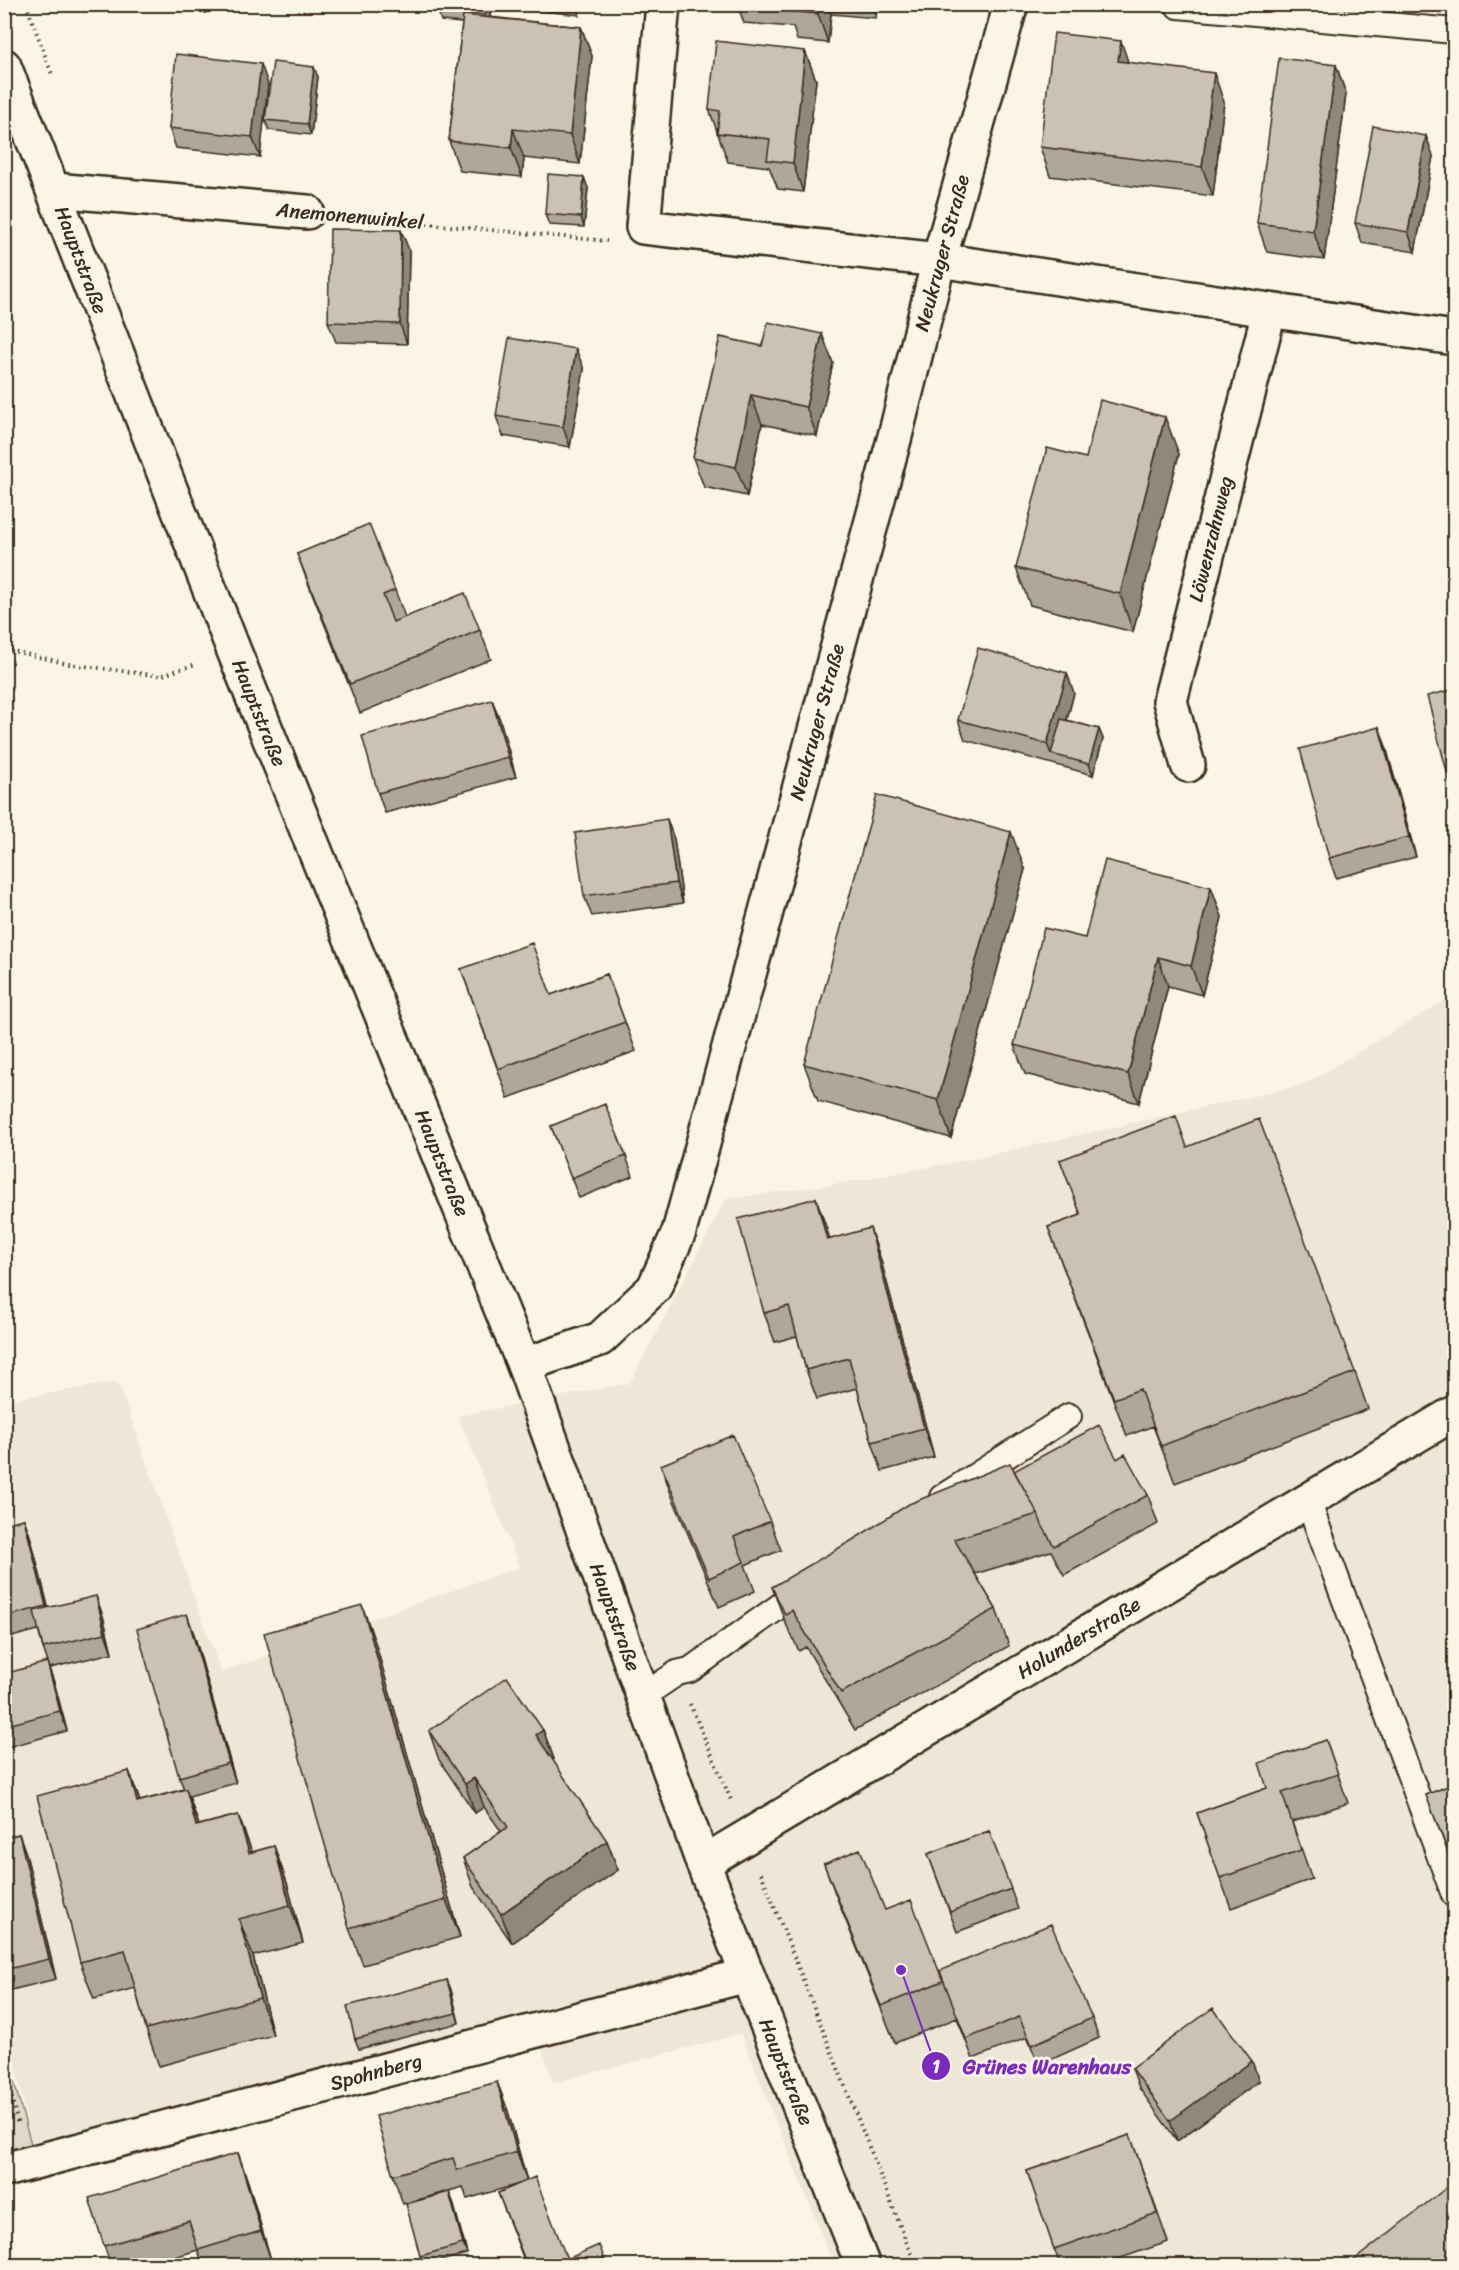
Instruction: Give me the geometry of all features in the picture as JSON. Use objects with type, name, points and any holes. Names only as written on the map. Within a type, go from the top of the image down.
[{"type":"street","points":[[663,4],[643,227],[939,260],[1269,312],[1455,338]]},
{"type":"street","name":"Neukruger Straße","points":[[524,1365],[600,1339],[654,1288],[680,1232],[939,260],[1011,4]]},
{"type":"street","name":"Hauptstraße","points":[[4,66],[234,651],[524,1365],[703,1863],[863,2265]]},
{"type":"street","name":"Anemonenwinkel","points":[[54,190],[306,212]]},
{"type":"street","name":"Löwenzahnweg","points":[[1188,765],[1170,701],[1269,312]]},
{"type":"street","name":"Holunderstraße","points":[[703,1863],[1455,1413]]},
{"type":"street","name":"Spohnberg","points":[[16,2167],[747,1975]]},
{"type":"lane","points":[[1178,6],[1455,31]]},
{"type":"lane","points":[[922,1510],[1069,1416]]},
{"type":"lane","points":[[1308,1501],[1455,1895]]},
{"type":"lane","points":[[644,1696],[677,1672],[690,1670],[825,1574]]},
{"type":"path","name":"Anemonenwinkel","points":[[306,212],[615,242],[643,227]]},
{"type":"path","points":[[4,649],[69,664],[160,676],[234,651]]},
{"type":"path","points":[[4,2062],[16,2167]]},
{"type":"shaded area","points":[[1454,995],[1454,2265],[834,2265],[741,2034],[553,2083],[533,2021],[34,2155],[4,2009],[4,1401],[118,1382],[221,1672],[520,1567],[458,1416],[630,1383],[726,1199],[844,1183],[976,1158],[1303,1085]]},
{"type":"shaded area","points":[[4,2045],[34,2155],[4,2162]]},
{"type":"building","points":[[438,4],[486,4],[485,15],[438,11]]},
{"type":"building","points":[[787,4],[818,4],[818,14],[787,11]]},
{"type":"building","points":[[463,15],[581,27],[570,135],[513,129],[511,148],[449,141]]},
{"type":"building","points":[[1054,33],[1121,41],[1118,61],[1214,73],[1202,167],[1040,147]]},
{"type":"building","points":[[716,41],[805,51],[793,163],[767,160],[770,139],[717,133],[720,111],[709,109]]},
{"type":"building","points":[[176,54],[261,64],[252,137],[169,128]]},
{"type":"building","points":[[1279,58],[1336,65],[1313,231],[1257,223]]},
{"type":"building","points":[[273,62],[314,67],[307,124],[265,120]]},
{"type":"building","points":[[1373,126],[1426,136],[1408,232],[1355,223]]},
{"type":"building","points":[[548,174],[584,177],[581,217],[545,214]]},
{"type":"building","points":[[330,229],[401,230],[400,324],[328,322]]},
{"type":"building","points":[[768,322],[822,334],[806,407],[751,395],[736,467],[693,458],[720,337],[762,346]]},
{"type":"building","points":[[509,338],[576,349],[563,427],[496,416]]},
{"type":"building","points":[[1100,400],[1165,417],[1120,594],[1016,568],[1047,448],[1086,458]]},
{"type":"building","points":[[369,524],[395,590],[383,595],[393,622],[465,593],[480,630],[350,684],[297,554]]},
{"type":"building","points":[[978,648],[1067,673],[1047,744],[958,720]]},
{"type":"building","points":[[1455,689],[1455,802],[1427,696]]},
{"type":"building","points":[[492,700],[508,757],[378,793],[362,736]]},
{"type":"building","points":[[1061,719],[1099,729],[1089,764],[1051,754]]},
{"type":"building","points":[[1379,727],[1409,837],[1329,858],[1300,749]]},
{"type":"building","points":[[877,795],[1011,832],[938,1100],[804,1064]]},
{"type":"building","points":[[667,819],[676,883],[584,896],[575,833]]},
{"type":"building","points":[[1105,860],[1211,887],[1191,966],[1158,957],[1128,1074],[1014,1045],[1044,928],[1085,938]]},
{"type":"building","points":[[532,943],[551,995],[607,974],[625,1022],[498,1069],[461,969]]},
{"type":"building","points":[[605,1104],[626,1156],[571,1178],[551,1126]]},
{"type":"building","points":[[1176,1116],[1187,1147],[1259,1119],[1355,1372],[1161,1446],[1140,1389],[1114,1399],[1048,1227],[1081,1215],[1060,1160]]},
{"type":"building","points":[[816,1198],[827,1240],[870,1228],[924,1428],[872,1442],[849,1358],[806,1370],[789,1306],[764,1313],[738,1219]]},
{"type":"building","points":[[1099,1425],[1117,1459],[1125,1454],[1148,1495],[1054,1546],[1014,1471]]},
{"type":"building","points":[[733,1435],[770,1521],[734,1537],[744,1562],[709,1578],[661,1465]]},
{"type":"building","points":[[1010,1463],[1038,1514],[954,1539],[996,1609],[841,1693],[792,1610],[785,1614],[772,1587],[909,1504]]},
{"type":"building","points":[[24,1519],[46,1606],[4,1617],[4,1524]]},
{"type":"building","points":[[96,1596],[105,1633],[43,1648],[34,1611]]},
{"type":"building","points":[[362,1605],[446,1900],[349,1928],[264,1633]]},
{"type":"building","points":[[187,1614],[229,1763],[179,1777],[137,1629]]},
{"type":"building","points":[[47,1662],[60,1711],[4,1726],[4,1674]]},
{"type":"building","points":[[507,1677],[543,1730],[536,1735],[607,1841],[501,1914],[463,1858],[508,1827],[474,1778],[465,1784],[429,1731]]},
{"type":"building","points":[[1326,1740],[1338,1774],[1282,1793],[1301,1850],[1220,1878],[1197,1813],[1267,1788],[1259,1763]]},
{"type":"building","points":[[129,1771],[137,1802],[186,1789],[196,1826],[238,1815],[249,1853],[274,1846],[290,1905],[239,1919],[260,1998],[146,2029],[125,1950],[80,1962],[37,1796]]},
{"type":"building","points":[[1455,1783],[1455,1869],[1426,1795]]},
{"type":"building","points":[[989,1831],[1011,1889],[950,1912],[928,1854]]},
{"type":"building","points":[[19,1834],[49,1959],[4,1970],[4,1838]]},
{"type":"building","points":[[860,1849],[885,1910],[911,1900],[943,1981],[881,2006],[824,1864]]},
{"type":"building","points":[[1051,1924],[1092,2018],[1032,2045],[1019,2017],[966,2039],[940,1971]]},
{"type":"building","points":[[447,1980],[456,2013],[355,2039],[347,2006]]},
{"type":"building","points":[[1213,2008],[1252,2061],[1170,2121],[1132,2068]]},
{"type":"building","points":[[497,2082],[517,2152],[457,2170],[453,2158],[393,2175],[376,2116]]},
{"type":"building","points":[[1130,2135],[1157,2213],[1054,2249],[1027,2171]]},
{"type":"building","points":[[238,2153],[261,2231],[198,2250],[189,2221],[104,2246],[89,2198]]},
{"type":"building","points":[[535,2177],[567,2259],[599,2245],[607,2265],[527,2265],[498,2193]]},
{"type":"building","points":[[1455,2181],[1455,2265],[1348,2265]]},
{"type":"building","points":[[449,2192],[463,2244],[420,2256],[406,2204]]},
{"type":"place","name":"Grünes Warenhaus","points":[[901,1970]]}]
